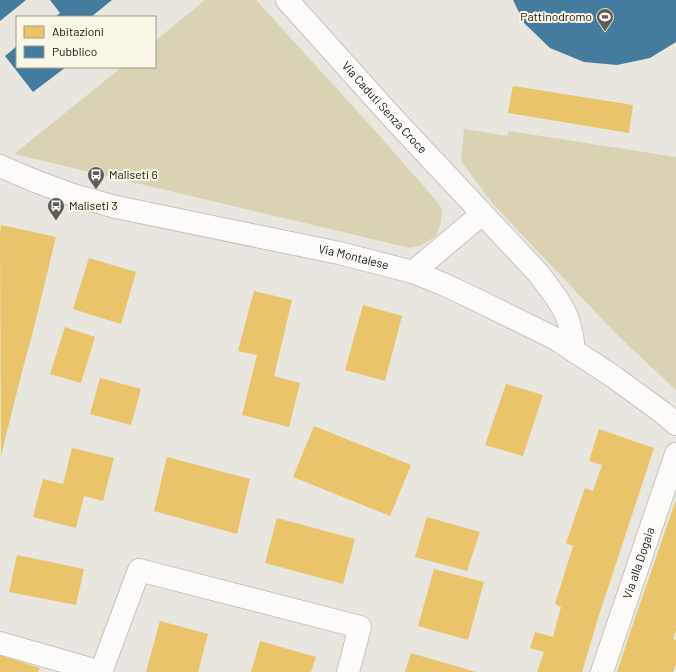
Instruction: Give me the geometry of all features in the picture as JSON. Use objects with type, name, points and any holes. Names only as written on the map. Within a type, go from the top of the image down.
[{"type":"street","name":"Via Caduti Senza Croce","points":[[287,0],[392,117],[538,273],[567,316],[571,328],[574,351]]},
{"type":"street","name":"Via Montalese","points":[[0,166],[73,196],[116,207],[339,253],[413,272],[464,293],[556,339],[641,397],[676,424]]},
{"type":"street","points":[[413,272],[482,214]]},
{"type":"street","name":"Via alla Dogaia","points":[[602,672],[676,454]]},
{"type":"street","points":[[0,643],[101,672],[139,570],[360,627],[348,672]]},
{"type":"shaded area","points":[[205,0],[256,0],[434,198],[442,209],[441,222],[436,236],[422,245],[410,248],[14,154],[121,68],[156,68],[156,40]]},
{"type":"shaded area","points":[[464,129],[507,136],[509,131],[676,157],[676,390],[618,336],[492,203],[461,161]]},
{"type":"building: Abitazioni","points":[[513,86],[633,105],[629,133],[508,113]]},
{"type":"building: Abitazioni","points":[[1,225],[56,237],[1,456],[0,233]]},
{"type":"building: Abitazioni","points":[[89,258],[136,272],[121,324],[73,309]]},
{"type":"building: Abitazioni","points":[[254,291],[292,300],[274,376],[300,383],[289,427],[242,415],[257,355],[238,351]]},
{"type":"building: Abitazioni","points":[[363,305],[402,316],[385,381],[345,370]]},
{"type":"building: Abitazioni","points":[[65,327],[95,337],[81,383],[50,374]]},
{"type":"building: Abitazioni","points":[[100,378],[141,389],[131,425],[90,414]]},
{"type":"building: Abitazioni","points":[[506,384],[543,395],[523,456],[485,445]]},
{"type":"building: Abitazioni","points":[[314,426],[411,465],[390,516],[293,477]]},
{"type":"building: Abitazioni","points":[[599,429],[654,448],[598,618],[582,672],[537,672],[544,652],[530,648],[535,632],[553,637],[561,607],[555,604],[573,546],[566,543],[585,488],[593,491],[602,465],[589,461]]},
{"type":"building: Abitazioni","points":[[72,448],[114,458],[103,501],[84,496],[76,528],[33,517],[43,479],[63,484]]},
{"type":"building: Abitazioni","points":[[167,457],[250,479],[237,534],[154,511]]},
{"type":"building: Abitazioni","points":[[676,500],[676,630],[673,639],[676,640],[676,663],[673,672],[617,672],[632,627]]},
{"type":"building: Abitazioni","points":[[427,517],[480,532],[467,571],[415,557]]},
{"type":"building: Abitazioni","points":[[277,518],[355,539],[343,584],[265,563]]},
{"type":"building: Abitazioni","points":[[17,555],[84,569],[76,605],[9,592]]},
{"type":"building: Abitazioni","points":[[434,569],[484,582],[468,640],[418,626]]},
{"type":"building: Abitazioni","points":[[160,621],[208,634],[198,672],[146,672]]},
{"type":"building: Abitazioni","points":[[260,641],[316,657],[311,672],[251,672]]},
{"type":"building: Abitazioni","points":[[411,653],[476,672],[405,672]]},
{"type":"building: Abitazioni","points":[[0,655],[40,668],[38,672],[0,672]]},
{"type":"building: Pubblico","points":[[0,0],[26,0],[0,21]]},
{"type":"building: Pubblico","points":[[50,0],[112,0],[92,16],[56,16],[60,13]]},
{"type":"building: Pubblico","name":"Pattinodromo","points":[[513,0],[676,0],[676,42],[650,58],[617,65],[584,62],[550,48],[524,23]]},
{"type":"building: Pubblico","points":[[16,47],[16,68],[65,68],[33,92],[5,56]]},
{"type":"place","name":"Pattinodromo","points":[[605,32]]},
{"type":"place","name":"Maliseti 6","points":[[96,190]]},
{"type":"place","name":"Maliseti 3","points":[[56,221]]}]
